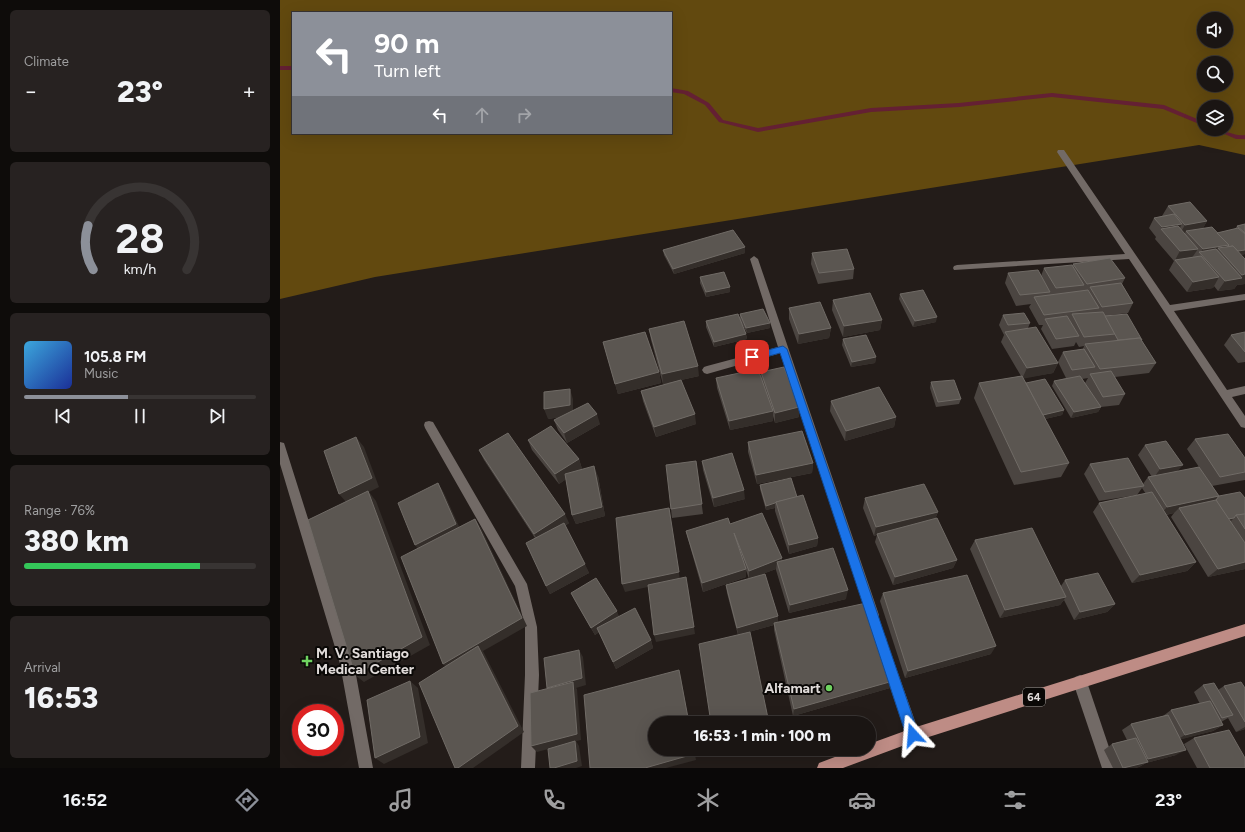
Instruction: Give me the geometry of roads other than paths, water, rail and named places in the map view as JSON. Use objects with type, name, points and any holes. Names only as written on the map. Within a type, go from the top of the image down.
[{"type":"main road","name":"64","points":[[824,768],[913,735],[1245,630]]},
{"type":"street","points":[[1061,152],[1245,424]]},
{"type":"street","points":[[957,268],[1131,256]]},
{"type":"street","points":[[754,259],[913,735]]},
{"type":"street","points":[[1167,309],[1245,297]]},
{"type":"street","points":[[707,370],[783,349]]},
{"type":"street","points":[[1225,394],[1245,390]]},
{"type":"street","points":[[428,425],[521,584],[531,628],[532,675],[528,768]]},
{"type":"street","points":[[280,446],[347,664],[366,768]]},
{"type":"street","points":[[1080,682],[1109,768]]},
{"type":"waterway","points":[[280,68],[292,68]]},
{"type":"waterway","points":[[672,90],[686,92],[707,104],[721,121],[758,130],[871,110],[959,105],[1052,95],[1164,107],[1197,121]]},
{"type":"waterway","points":[[1233,136],[1238,138],[1245,137]]},
{"type":"place","name":"M. V. Santiago Medical Center","points":[[307,661]]},
{"type":"place","name":"Alfamart","points":[[829,688]]}]
